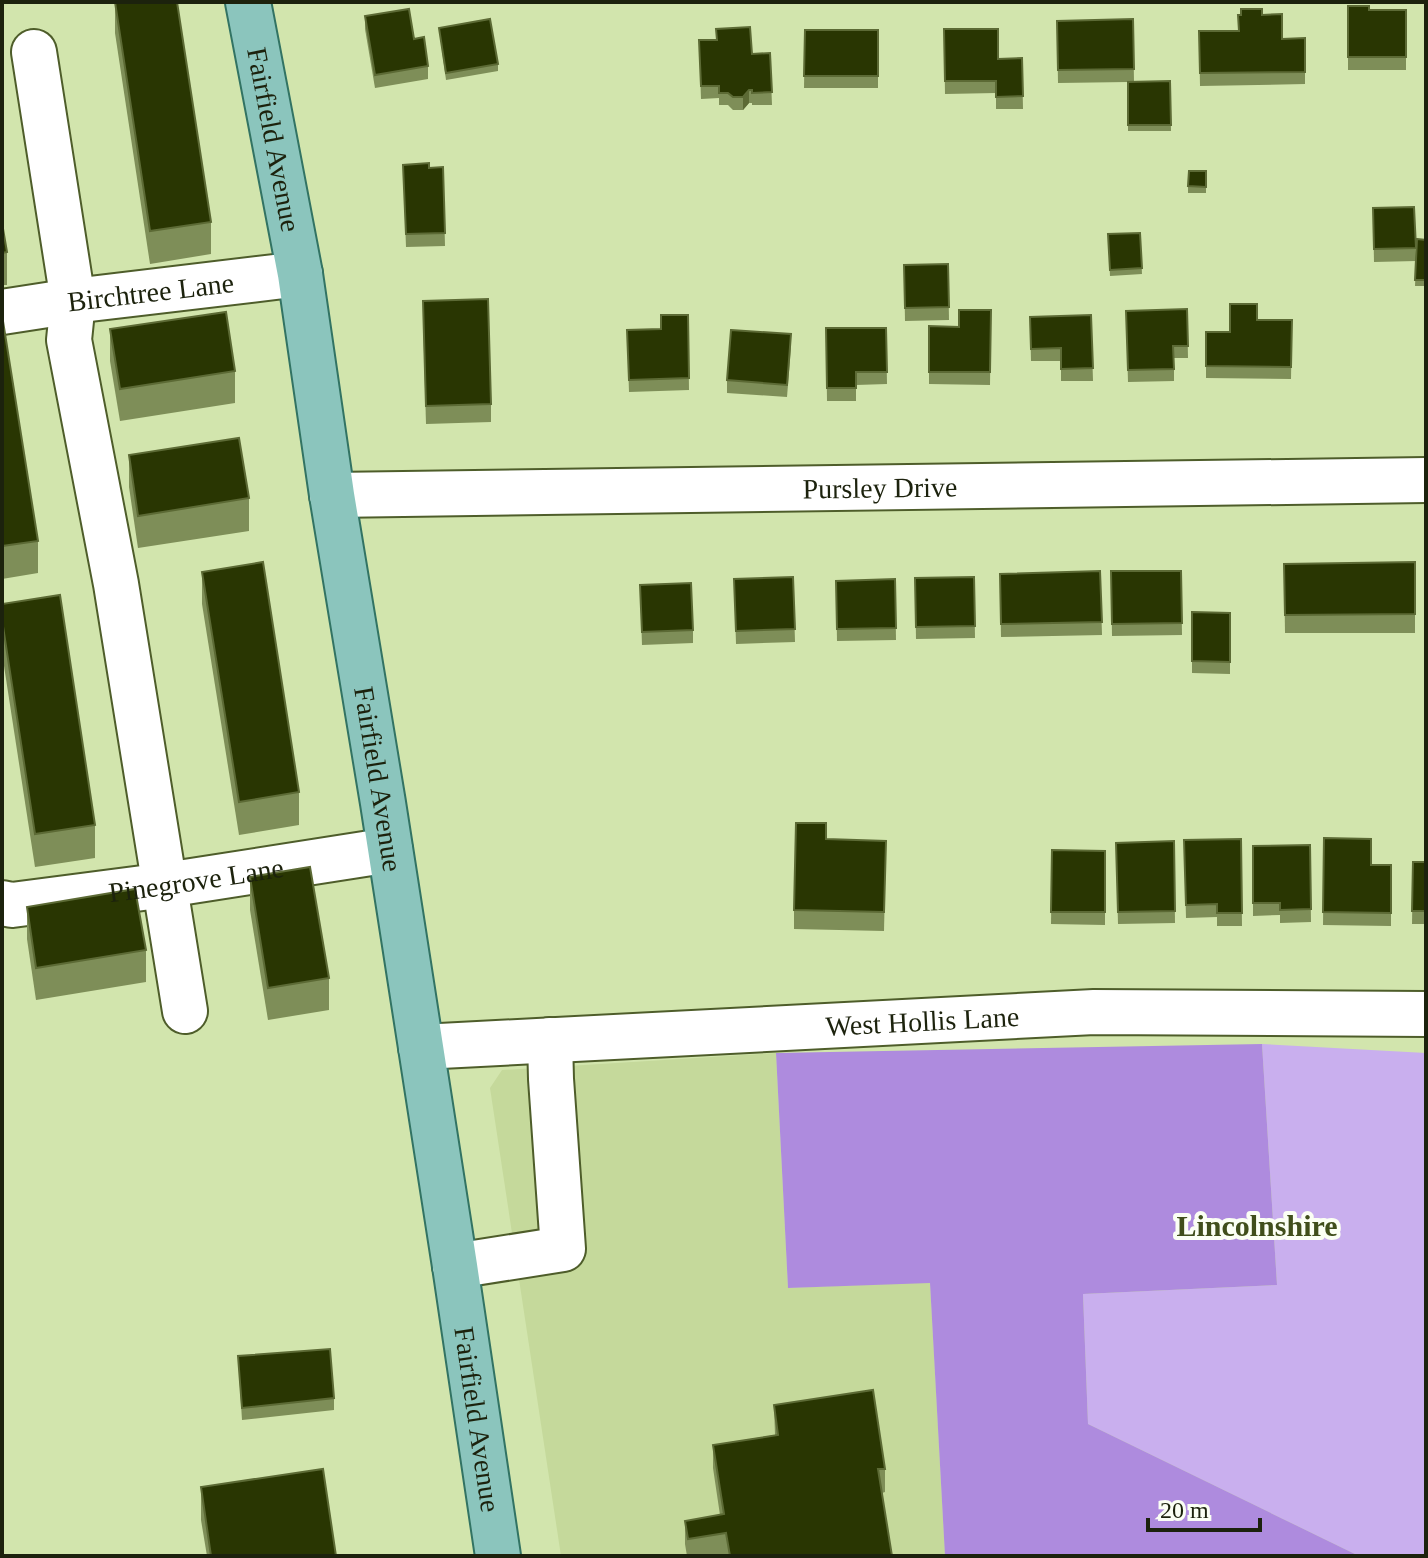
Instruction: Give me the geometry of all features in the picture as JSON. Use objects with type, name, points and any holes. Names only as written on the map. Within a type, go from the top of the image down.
[{"type":"main road","name":"Fairfield Avenue","points":[[248,2],[300,274],[498,1556]]},
{"type":"street","points":[[34,52],[73,301],[69,340],[116,584],[185,1011]]},
{"type":"street","name":"Birchtree Lane","points":[[2,312],[300,274]]},
{"type":"street","name":"Pursley Drive","points":[[332,495],[1426,480]]},
{"type":"street","name":"Pinegrove Lane","points":[[2,903],[12,905],[166,885],[390,850]]},
{"type":"street","name":"West Hollis Lane","points":[[421,1047],[1094,1012],[1426,1014]]},
{"type":"street","points":[[455,1266],[563,1249],[550,1040]]},
{"type":"shaded area","points":[[1262,1044],[1426,1053],[1426,1556],[1359,1556],[1088,1424],[1083,1294],[1277,1285]]},
{"type":"shaded area","points":[[1262,1044],[1277,1285],[1083,1294],[1088,1424],[1359,1556],[945,1556],[930,1283],[788,1288],[776,1053]]},
{"type":"shaded area","points":[[776,1053],[788,1288],[930,1282],[945,1556],[561,1556],[490,1088],[502,1070]]},
{"type":"building","points":[[115,2],[177,2],[211,222],[150,231]]},
{"type":"building","points":[[1348,6],[1369,6],[1369,10],[1406,10],[1406,57],[1348,57]]},
{"type":"building","points":[[409,9],[414,39],[424,37],[428,66],[375,75],[365,16]]},
{"type":"building","points":[[1241,9],[1262,9],[1262,15],[1282,14],[1282,39],[1305,38],[1305,72],[1200,73],[1199,31],[1239,31],[1238,15],[1241,15]]},
{"type":"building","points":[[490,19],[498,64],[446,73],[439,28]]},
{"type":"building","points":[[1133,19],[1134,69],[1058,70],[1057,21]]},
{"type":"building","points":[[750,27],[752,54],[770,53],[772,92],[752,93],[749,90],[743,97],[733,97],[728,93],[719,93],[719,86],[701,86],[699,40],[717,40],[716,29]]},
{"type":"building","points":[[944,29],[998,29],[998,59],[1022,58],[1023,96],[996,97],[996,81],[945,81]]},
{"type":"building","points":[[805,30],[878,30],[878,76],[804,76]]},
{"type":"building","points":[[1170,81],[1171,125],[1128,125],[1128,82]]},
{"type":"building","points":[[429,163],[429,168],[443,167],[445,233],[406,234],[403,165]]},
{"type":"building","points":[[1189,171],[1206,171],[1206,187],[1188,186]]},
{"type":"building","points":[[1414,207],[1416,248],[1374,249],[1373,208]]},
{"type":"building","points":[[2,223],[7,252],[2,253]]},
{"type":"building","points":[[1140,233],[1142,268],[1110,270],[1108,234]]},
{"type":"building","points":[[1417,239],[1426,240],[1426,280],[1415,280]]},
{"type":"building","points":[[948,264],[949,307],[905,308],[904,265]]},
{"type":"building","points":[[488,299],[491,404],[426,406],[423,301]]},
{"type":"building","points":[[1230,304],[1257,304],[1257,320],[1292,320],[1291,367],[1206,366],[1206,332],[1230,332]]},
{"type":"building","points":[[1187,309],[1188,346],[1173,346],[1174,369],[1128,370],[1126,311]]},
{"type":"building","points":[[959,310],[991,310],[990,372],[929,372],[929,326],[959,327]]},
{"type":"building","points":[[226,312],[235,371],[120,389],[110,329]]},
{"type":"building","points":[[2,315],[38,541],[2,546]]},
{"type":"building","points":[[661,315],[688,315],[689,378],[629,380],[627,330],[661,329]]},
{"type":"building","points":[[1091,315],[1093,368],[1061,369],[1061,348],[1031,349],[1030,317]]},
{"type":"building","points":[[826,328],[886,328],[887,372],[856,372],[856,388],[827,388]]},
{"type":"building","points":[[731,330],[791,334],[787,385],[727,380]]},
{"type":"building","points":[[239,438],[249,498],[138,516],[129,455]]},
{"type":"building","points":[[263,562],[299,792],[239,802],[202,572]]},
{"type":"building","points":[[1415,562],[1415,614],[1285,615],[1284,564]]},
{"type":"building","points":[[1100,571],[1102,622],[1001,624],[1000,574]]},
{"type":"building","points":[[1111,571],[1181,571],[1182,623],[1112,624]]},
{"type":"building","points":[[793,577],[795,629],[736,631],[734,579]]},
{"type":"building","points":[[974,577],[975,626],[916,627],[915,578]]},
{"type":"building","points":[[895,579],[896,628],[837,629],[836,581]]},
{"type":"building","points":[[691,583],[693,630],[642,632],[640,585]]},
{"type":"building","points":[[60,595],[95,825],[35,834],[2,604]]},
{"type":"building","points":[[1192,612],[1230,613],[1230,662],[1192,661]]},
{"type":"building","points":[[796,823],[826,823],[826,839],[886,841],[884,912],[794,910]]},
{"type":"building","points":[[1324,838],[1371,839],[1371,865],[1391,865],[1391,913],[1323,912]]},
{"type":"building","points":[[1241,839],[1242,913],[1217,913],[1217,904],[1186,905],[1184,840]]},
{"type":"building","points":[[1174,841],[1175,911],[1118,912],[1116,843]]},
{"type":"building","points":[[1310,845],[1311,909],[1280,910],[1280,903],[1253,903],[1253,846]]},
{"type":"building","points":[[1052,850],[1105,851],[1105,912],[1051,912]]},
{"type":"building","points":[[1413,862],[1426,862],[1426,911],[1412,911]]},
{"type":"building","points":[[310,867],[329,978],[268,988],[250,877]]},
{"type":"building","points":[[135,889],[146,950],[36,968],[27,907]]},
{"type":"building","points":[[330,1349],[334,1398],[242,1408],[238,1356]]},
{"type":"building","points":[[873,1390],[885,1469],[878,1469],[892,1556],[730,1556],[726,1533],[688,1539],[685,1521],[724,1514],[713,1445],[778,1435],[774,1405]]},
{"type":"building","points":[[323,1469],[336,1556],[211,1556],[201,1487]]},
{"type":"district","name":"Lincolnshire","points":[[1257,1226]]}]
